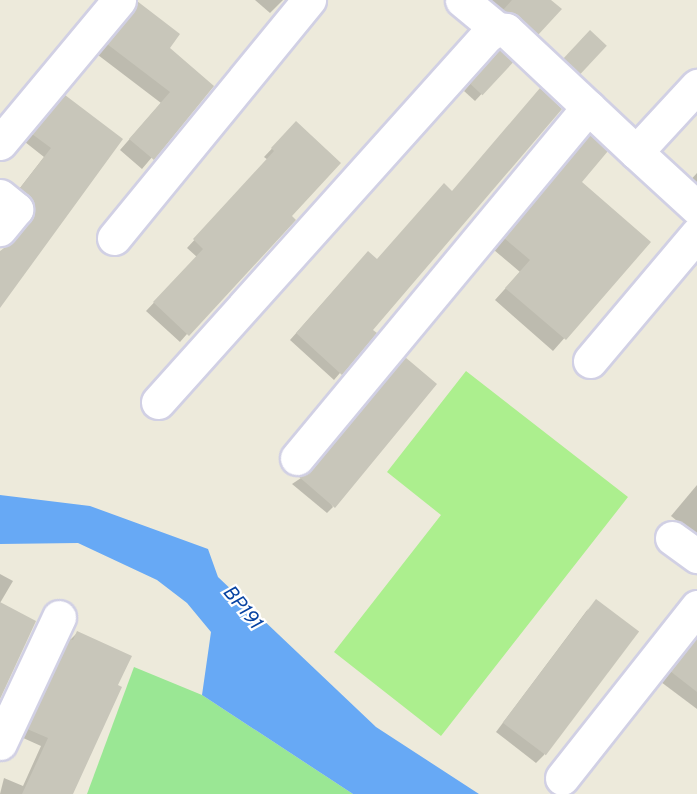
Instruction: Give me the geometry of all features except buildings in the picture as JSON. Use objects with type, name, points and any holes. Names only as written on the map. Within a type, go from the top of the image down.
[{"type":"street","points":[[0,143],[119,0]]},
{"type":"street","points":[[114,238],[309,0]]},
{"type":"street","points":[[462,0],[497,29],[506,30],[697,208]]},
{"type":"street","points":[[158,402],[486,36],[497,29]]},
{"type":"street","points":[[636,152],[697,86]]},
{"type":"street","points":[[297,458],[588,107]]},
{"type":"street","points":[[0,196],[16,208],[0,229]]},
{"type":"street","points":[[590,361],[697,234]]},
{"type":"street","points":[[562,778],[697,607]]},
{"type":"street","points":[[0,743],[59,617]]},
{"type":"green space","points":[[466,371],[628,497],[441,736],[334,652],[441,515],[387,472]]},
{"type":"green space","points":[[134,667],[202,695],[353,794],[87,794]]},
{"type":"water","name":"BP191","points":[[0,495],[90,506],[208,549],[218,577],[376,727],[479,794],[353,794],[202,695],[211,632],[187,603],[157,580],[78,543],[0,544]]}]
